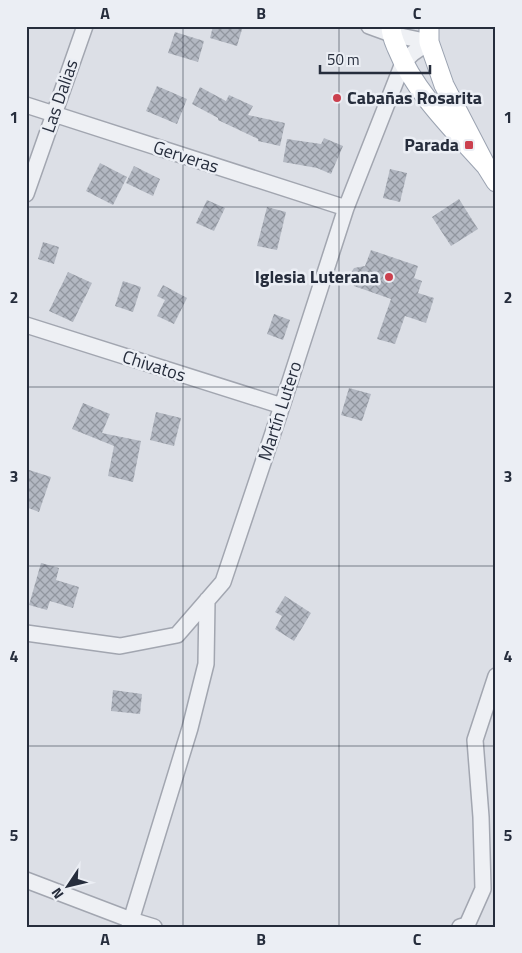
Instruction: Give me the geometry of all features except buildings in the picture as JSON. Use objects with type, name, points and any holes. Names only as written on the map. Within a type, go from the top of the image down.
[{"type":"main road","points":[[391,30],[403,63],[424,95],[486,166]]},
{"type":"main road","points":[[429,34],[444,85],[496,182]]},
{"type":"street","name":"Las Dalias","points":[[26,194],[85,26]]},
{"type":"street","points":[[369,26],[429,34]]},
{"type":"street","name":"Martín Lutero","points":[[26,633],[120,646],[177,634],[223,582],[346,208],[403,63],[429,34]]},
{"type":"street","name":"Gerveras","points":[[26,105],[346,208]]},
{"type":"street","name":"Chivatos","points":[[26,325],[282,406]]},
{"type":"street","points":[[130,923],[190,728],[202,682],[206,664],[207,600]]},
{"type":"street","points":[[465,926],[483,889],[481,817],[475,740],[496,676]]},
{"type":"street","points":[[26,880],[130,923],[154,927]]},
{"type":"place","name":"Cabañas Rosarita","points":[[337,98]]},
{"type":"place","name":"Parada","points":[[469,145]]},
{"type":"place","name":"Iglesia Luterana","points":[[389,277]]}]
